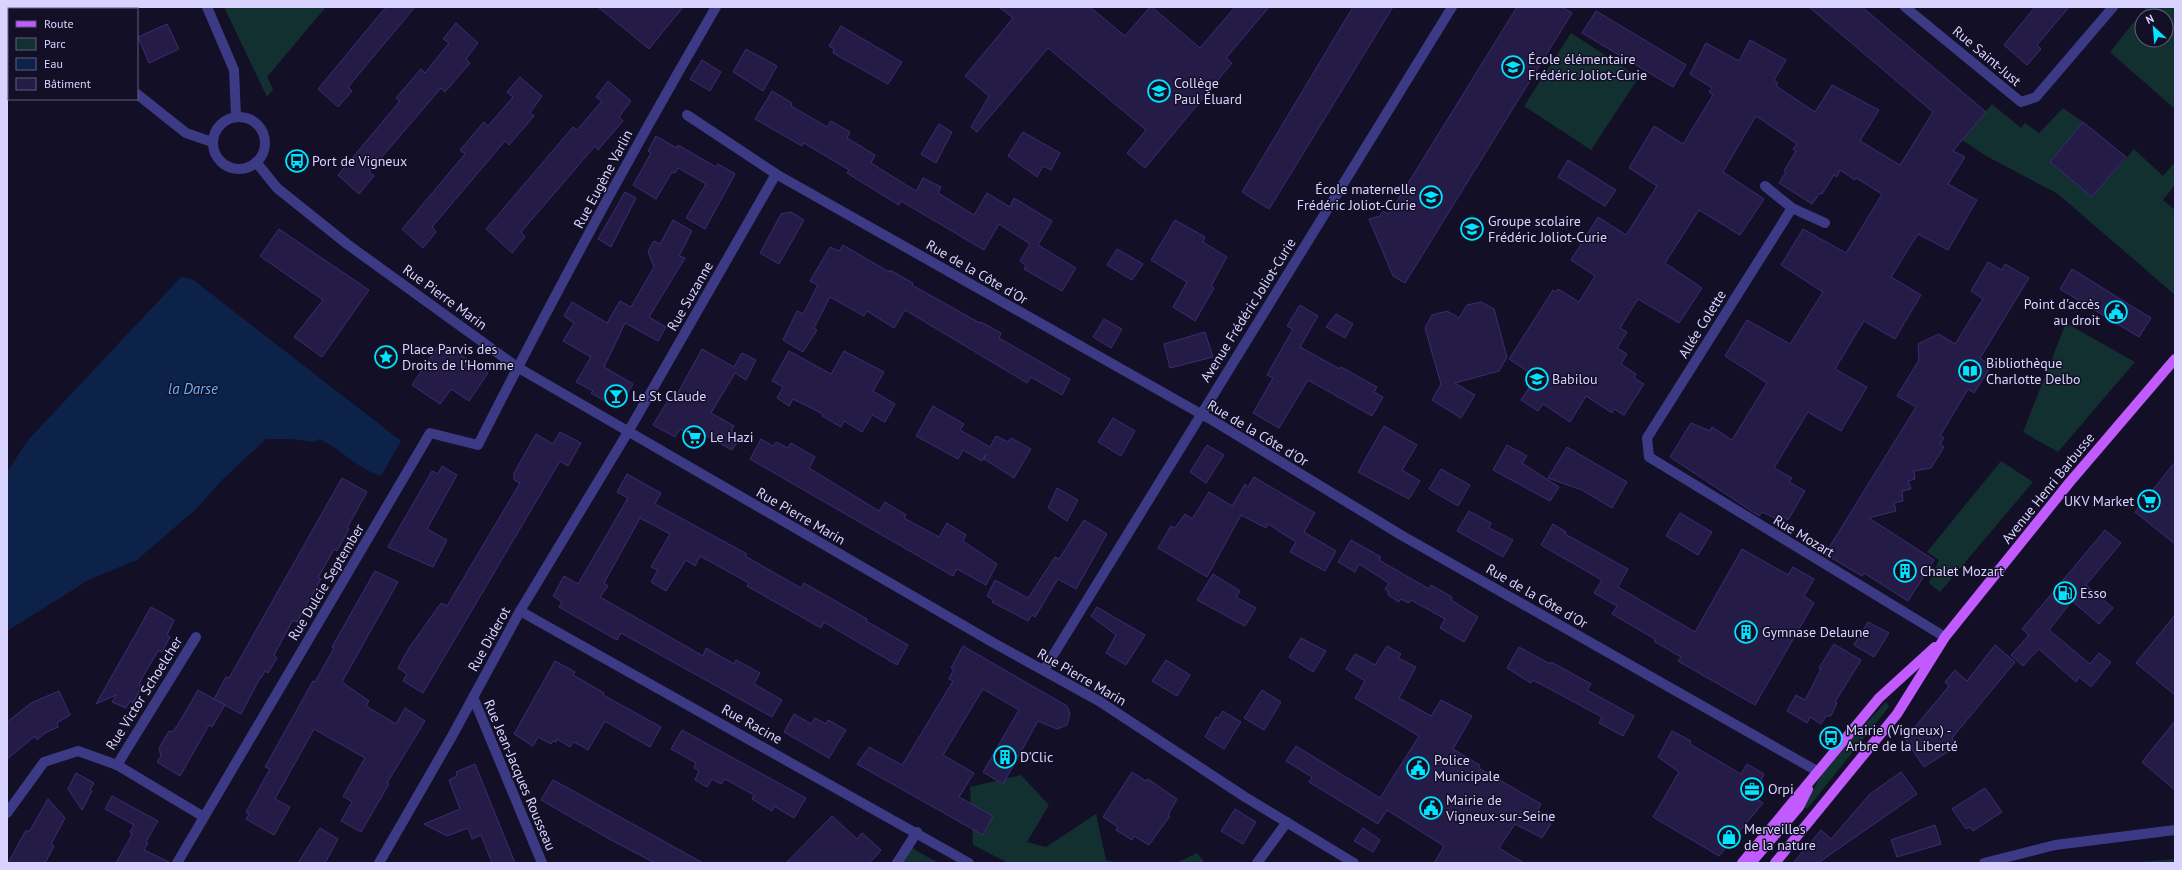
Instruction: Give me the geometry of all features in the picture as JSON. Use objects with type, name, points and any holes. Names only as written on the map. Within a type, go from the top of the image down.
[{"type":"main road","name":"Avenue Henri Barbusse","points":[[1775,863],[1897,714],[1945,637],[2069,483],[2174,363]]},
{"type":"main road","name":"Avenue Henri Barbusse","points":[[1742,863],[1879,698],[1945,637]]},
{"type":"main road","points":[[1751,863],[1798,807],[1817,771]]},
{"type":"street","points":[[207,7],[234,70],[236,116]]},
{"type":"street","name":"Rue Eugène Varlin","points":[[517,367],[656,110],[716,7]]},
{"type":"street","name":"Avenue Frédéric Joliot-Curie","points":[[1044,670],[1452,7]]},
{"type":"street","name":"Rue Saint-Just","points":[[1906,7],[2021,102],[2036,97],[2113,7]]},
{"type":"street","points":[[138,95],[186,133],[212,142]]},
{"type":"street","name":"Rue de la Côte d'Or","points":[[687,115],[776,174],[1201,415],[1401,535],[1817,771]]},
{"type":"street","points":[[236,116],[252,119],[263,132],[265,148],[262,156],[256,162],[245,168],[232,168],[217,159],[212,142],[213,135],[222,122],[236,116]]},
{"type":"street","name":"Rue Pierre Marin","points":[[256,162],[277,188],[348,244],[517,367],[992,642],[1099,701],[1287,822],[1354,863]]},
{"type":"street","name":"Rue Suzanne","points":[[628,432],[776,174]]},
{"type":"street","points":[[1765,186],[1792,208],[1825,223]]},
{"type":"street","name":"Allée Colette","points":[[1649,457],[1647,438],[1792,208]]},
{"type":"street","name":"Rue Dulcie September","points":[[177,863],[430,433],[478,445],[517,367]]},
{"type":"street","name":"Rue Diderot","points":[[379,863],[473,698],[520,611],[628,432]]},
{"type":"street","name":"Rue Mozart","points":[[1649,457],[1945,637]]},
{"type":"street","name":"Rue Racine","points":[[520,611],[917,832],[969,863]]},
{"type":"street","name":"Rue Victor Schoelcher","points":[[117,765],[196,637]]},
{"type":"street","name":"Rue Jean-Jacques Rousseau","points":[[473,698],[542,863]]},
{"type":"street","points":[[7,813],[44,762],[78,751],[117,765],[204,817]]},
{"type":"street","points":[[1257,863],[1287,822]]},
{"type":"street","points":[[1984,863],[2055,845],[2175,830]]},
{"type":"street","points":[[897,863],[917,832]]},
{"type":"green space","points":[[224,7],[326,7],[267,77],[273,89],[267,97]]},
{"type":"green space","points":[[2146,7],[2175,7],[2175,109],[2110,52],[2134,22],[2134,48],[2174,48],[2174,8],[2145,8]]},
{"type":"green space","points":[[1571,33],[1639,77],[1591,150],[1524,106]]},
{"type":"green space","points":[[1992,104],[2021,128],[2025,123],[2039,133],[2063,108],[2083,122],[2050,162],[2092,197],[2134,149],[2163,176],[2175,162],[2175,185],[2163,200],[2175,210],[2175,295],[2058,194],[1988,157],[1962,140]]},
{"type":"green space","points":[[2066,323],[2135,362],[2058,452],[2023,432]]},
{"type":"green space","points":[[2001,461],[2033,482],[1940,592],[1929,583],[1939,560],[1927,552]]},
{"type":"green space","points":[[1886,702],[1889,706],[1888,708],[1807,809],[1804,807],[1822,773],[1834,757]]},
{"type":"green space","points":[[1021,775],[1049,805],[1027,842],[1046,847],[1096,814],[1106,860],[1120,863],[1008,863],[973,845],[970,787]]},
{"type":"green space","points":[[912,848],[938,863],[902,863]]},
{"type":"green space","points":[[1197,853],[1205,863],[1176,863]]},
{"type":"green space","points":[[2175,859],[2175,863],[2128,863]]},
{"type":"water","name":"la Darse","points":[[181,277],[192,279],[401,441],[381,476],[364,469],[335,448],[319,439],[315,442],[290,439],[266,439],[223,479],[197,508],[137,560],[90,579],[7,631],[7,472],[28,440]]},
{"type":"building","points":[[386,7],[415,7],[348,87],[352,91],[338,107],[318,89]]},
{"type":"building","points":[[598,7],[683,7],[649,49]]},
{"type":"building","name":"Collège Paul Éluard","points":[[999,7],[1090,7],[1125,36],[1150,7],[1152,7],[1200,48],[1235,7],[1269,7],[1226,58],[1232,63],[1145,168],[1127,153],[1146,130],[1048,48],[977,132],[971,127],[989,96],[965,76],[1013,18]]},
{"type":"building","points":[[1353,7],[1393,7],[1269,209],[1242,192]]},
{"type":"building","points":[[1517,7],[1562,7],[1572,13],[1405,283],[1393,276],[1369,219],[1380,216],[1383,211],[1389,214]]},
{"type":"building","points":[[1809,7],[1862,7],[1986,112],[1953,151],[1965,157],[1948,184],[1977,200],[1948,250],[1918,234],[1891,277],[1921,295],[1895,339],[1864,321],[1835,369],[1867,387],[1841,431],[1808,412],[1774,468],[1792,478],[1789,482],[1805,491],[1788,520],[1783,517],[1781,521],[1762,512],[1759,516],[1670,457],[1691,423],[1710,431],[1712,427],[1732,440],[1767,383],[1725,356],[1747,320],[1790,344],[1823,292],[1781,265],[1803,229],[1846,253],[1882,194],[1856,178],[1855,180],[1840,170],[1837,177],[1834,175],[1822,194],[1820,193],[1812,204],[1779,183],[1786,172],[1784,171],[1796,151],[1793,149],[1797,144],[1756,116],[1723,172],[1764,199],[1740,235],[1699,210],[1665,263],[1702,288],[1679,323],[1638,299],[1620,328],[1627,332],[1617,348],[1627,354],[1621,364],[1636,374],[1634,378],[1644,384],[1624,415],[1614,409],[1612,413],[1586,396],[1570,422],[1543,404],[1538,411],[1521,400],[1536,377],[1509,359],[1553,290],[1556,292],[1558,289],[1579,302],[1595,276],[1571,260],[1598,217],[1626,235],[1657,186],[1629,168],[1654,126],[1683,144],[1713,95],[1709,92],[1712,88],[1690,74],[1706,43],[1739,61],[1750,40],[1786,60],[1774,80],[1778,83],[1776,86],[1815,112],[1832,85],[1879,110],[1860,141],[1900,165],[1933,112]]},
{"type":"building","points":[[2035,7],[2069,7],[2037,45],[2041,49],[2027,65],[2004,45]]},
{"type":"building","points":[[1596,11],[1686,65],[1673,87],[1582,33]]},
{"type":"building","points":[[456,23],[478,43],[466,59],[470,63],[445,92],[441,88],[369,172],[374,176],[359,194],[338,175],[400,101],[396,98],[421,69],[425,73],[449,43],[443,39]]},
{"type":"building","points":[[167,24],[179,49],[149,63],[138,37]]},
{"type":"building","points":[[841,26],[902,62],[888,84],[833,53],[834,49],[829,46]]},
{"type":"building","points":[[746,49],[777,66],[763,91],[733,72]]},
{"type":"building","points":[[702,60],[721,72],[710,91],[690,79]]},
{"type":"building","points":[[520,77],[542,96],[530,113],[534,116],[509,145],[505,141],[432,227],[436,232],[423,248],[402,229],[465,154],[460,150],[484,122],[488,126],[513,97],[507,92]]},
{"type":"building","points":[[608,81],[631,101],[619,117],[623,121],[598,150],[595,146],[521,232],[525,237],[512,253],[486,229],[573,127],[577,130],[602,101],[596,97]]},
{"type":"building","points":[[772,91],[792,103],[791,106],[827,127],[831,121],[850,132],[847,138],[875,155],[871,163],[916,191],[923,178],[941,187],[938,193],[974,215],[987,193],[1010,207],[1014,198],[1052,221],[1038,245],[1076,268],[1062,291],[1024,269],[1026,266],[1020,261],[1030,244],[999,224],[984,250],[901,201],[899,205],[847,173],[849,170],[804,143],[802,146],[755,119]]},
{"type":"building","points":[[2083,122],[2126,157],[2092,197],[2050,162]]},
{"type":"building","points":[[939,124],[952,132],[936,163],[921,154]]},
{"type":"building","points":[[1023,132],[1060,153],[1051,170],[1043,166],[1037,177],[1008,156]]},
{"type":"building","points":[[656,136],[677,148],[678,145],[716,167],[718,164],[735,174],[705,229],[686,218],[706,184],[678,168],[675,173],[672,172],[656,199],[633,185],[651,153],[648,151]]},
{"type":"building","points":[[1568,160],[1616,190],[1605,206],[1558,177]]},
{"type":"building","points":[[625,192],[636,198],[611,247],[598,239]]},
{"type":"building","points":[[791,212],[804,220],[779,264],[760,253],[781,214]]},
{"type":"building","points":[[673,220],[692,231],[679,256],[685,258],[649,317],[666,327],[658,341],[625,323],[604,367],[633,384],[623,401],[610,404],[591,393],[593,391],[576,382],[591,357],[563,341],[574,323],[564,316],[572,302],[607,323],[620,301],[631,307],[654,267],[648,251],[654,241],[660,244]]},
{"type":"building","points":[[1175,220],[1205,237],[1203,242],[1227,257],[1211,286],[1214,288],[1195,321],[1173,307],[1187,282],[1151,260]]},
{"type":"building","points":[[279,229],[369,290],[322,357],[294,337],[323,300],[260,256]]},
{"type":"building","points":[[843,245],[889,272],[890,270],[913,283],[912,285],[980,323],[981,322],[1001,333],[999,338],[1070,379],[1062,395],[1031,377],[1027,383],[905,310],[894,328],[867,311],[864,316],[830,297],[814,328],[817,330],[803,352],[783,340],[797,311],[803,314],[818,285],[810,281],[830,247],[839,251]]},
{"type":"building","points":[[1117,249],[1143,264],[1132,280],[1107,265]]},
{"type":"building","points":[[1988,262],[2002,270],[2005,264],[2029,278],[1980,358],[1991,366],[1974,393],[1968,389],[1940,436],[1944,438],[1940,444],[1944,447],[1931,468],[1914,471],[1915,479],[1908,481],[1911,489],[1902,491],[1903,501],[1894,503],[1896,511],[1869,518],[1934,560],[1908,601],[1864,573],[1862,576],[1825,554],[1916,407],[1897,396],[1919,360],[1918,344],[1939,334],[1955,344],[1983,299],[1971,291]]},
{"type":"building","points":[[2072,269],[2151,318],[2139,337],[2060,289]]},
{"type":"building","points":[[1481,302],[1494,309],[1507,357],[1499,371],[1455,383],[1475,395],[1461,418],[1432,400],[1441,384],[1425,328],[1432,315],[1447,311],[1459,318],[1467,305]]},
{"type":"building","points":[[1300,305],[1318,316],[1300,347],[1377,387],[1374,392],[1383,397],[1372,416],[1308,380],[1279,428],[1253,413],[1273,378],[1267,375],[1293,329],[1287,326]]},
{"type":"building","points":[[1336,314],[1353,324],[1345,338],[1326,327]]},
{"type":"building","points":[[1104,319],[1122,329],[1111,348],[1093,337]]},
{"type":"building","points":[[1205,332],[1213,357],[1170,368],[1164,344]]},
{"type":"building","points":[[441,342],[488,373],[469,401],[451,389],[440,404],[412,385]]},
{"type":"building","points":[[702,349],[734,367],[742,353],[756,360],[746,380],[735,373],[711,413],[734,426],[731,432],[740,437],[732,450],[699,432],[695,437],[680,429],[675,437],[653,425],[670,397],[674,400]]},
{"type":"building","points":[[789,351],[831,374],[844,351],[884,372],[873,391],[895,404],[885,422],[872,415],[862,432],[844,421],[841,427],[822,416],[823,414],[793,399],[789,406],[777,398],[783,387],[772,381]]},
{"type":"building","points":[[933,406],[964,424],[960,430],[990,447],[996,436],[1008,442],[1011,438],[1031,449],[1014,478],[984,459],[986,454],[982,461],[963,450],[958,459],[916,436]]},
{"type":"building","points":[[1113,418],[1135,431],[1121,456],[1098,442]]},
{"type":"building","points":[[1384,426],[1417,445],[1402,470],[1420,481],[1409,499],[1358,472]]},
{"type":"building","points":[[560,432],[581,443],[568,466],[560,461],[423,693],[403,681],[407,674],[398,668],[409,648],[441,603],[447,606],[520,483],[514,480],[514,473],[536,434],[553,444]]},
{"type":"building","points":[[761,439],[773,446],[776,442],[788,448],[791,443],[815,457],[809,468],[879,511],[885,502],[906,515],[904,518],[939,537],[947,523],[966,535],[963,541],[997,564],[986,585],[957,569],[953,576],[750,459]]},
{"type":"building","points":[[1207,445],[1224,455],[1206,483],[1190,472]]},
{"type":"building","points":[[1507,445],[1527,456],[1522,463],[1559,487],[1550,501],[1493,470]]},
{"type":"building","points":[[1567,447],[1627,482],[1612,508],[1582,490],[1548,478]]},
{"type":"building","points":[[2175,462],[2175,544],[2135,512]]},
{"type":"building","points":[[442,466],[457,475],[427,529],[447,540],[433,567],[388,547],[432,471],[438,474]]},
{"type":"building","points":[[1441,469],[1470,485],[1458,506],[1429,489]]},
{"type":"building","points":[[627,474],[661,493],[655,504],[747,554],[745,556],[801,588],[804,583],[867,619],[866,621],[908,645],[897,665],[824,622],[821,628],[747,586],[749,583],[700,556],[695,566],[686,560],[666,591],[651,582],[658,570],[651,567],[670,534],[640,518],[604,583],[608,586],[600,597],[703,656],[706,648],[734,664],[736,660],[760,673],[754,684],[782,700],[772,717],[621,633],[617,640],[559,607],[562,602],[553,596],[564,576],[578,584],[628,498],[617,492]]},
{"type":"building","points":[[1254,477],[1315,513],[1304,532],[1336,551],[1325,571],[1290,552],[1296,542],[1268,524],[1266,528],[1241,515],[1207,577],[1158,548],[1171,526],[1175,528],[1185,514],[1192,519],[1209,492],[1232,506],[1245,484],[1248,487]]},
{"type":"building","points":[[342,478],[367,492],[347,528],[349,529],[337,551],[334,549],[318,578],[321,579],[297,622],[293,620],[274,655],[277,658],[268,673],[265,671],[260,678],[241,714],[214,699],[226,677],[229,678]]},
{"type":"building","points":[[1057,488],[1078,500],[1067,521],[1048,508]]},
{"type":"building","points":[[1469,511],[1491,523],[1489,528],[1513,540],[1503,557],[1457,531]]},
{"type":"building","points":[[1680,513],[1712,532],[1698,555],[1666,536]]},
{"type":"building","points":[[1084,520],[1107,534],[1076,589],[1058,579],[1035,617],[1032,615],[1028,621],[992,602],[993,600],[987,596],[995,580],[1028,598],[1055,557],[1059,559]]},
{"type":"building","name":"Gymnase Delaune","points":[[1553,524],[1566,532],[1565,534],[1628,569],[1618,587],[1695,632],[1742,549],[1788,575],[1793,567],[1814,579],[1804,596],[1814,603],[1755,705],[1678,661],[1681,657],[1655,642],[1655,639],[1612,614],[1617,606],[1594,593],[1602,580],[1541,545]]},
{"type":"building","points":[[2105,530],[2121,543],[2086,585],[2113,608],[2099,624],[2072,601],[2049,630],[2090,664],[2099,653],[2111,662],[2091,687],[2079,677],[2076,682],[2039,649],[2023,666],[2011,655],[2029,635],[2022,629]]},
{"type":"building","points":[[1351,540],[1381,557],[1379,560],[1429,589],[1431,585],[1452,597],[1451,600],[1478,617],[1464,642],[1440,628],[1445,619],[1411,600],[1409,603],[1401,599],[1399,602],[1388,595],[1389,592],[1385,589],[1389,583],[1359,564],[1355,572],[1338,562]]},
{"type":"building","points":[[375,571],[398,582],[342,682],[369,701],[366,706],[396,724],[405,708],[425,721],[387,783],[389,784],[361,832],[341,821],[352,802],[343,796],[365,758],[314,729],[275,799],[290,807],[274,835],[246,819],[249,814],[246,812],[270,769],[265,767],[313,681],[315,682],[334,648],[332,647]]},
{"type":"building","points":[[1213,574],[1240,591],[1236,597],[1256,608],[1245,626],[1197,600]]},
{"type":"building","points":[[151,607],[174,620],[167,635],[170,637],[162,652],[158,651],[142,678],[139,685],[142,687],[133,703],[130,701],[126,708],[112,702],[116,695],[96,704]]},
{"type":"building","points":[[1097,607],[1145,635],[1126,665],[1106,653],[1116,635],[1091,616]]},
{"type":"building","points":[[2175,615],[2175,695],[2136,663]]},
{"type":"building","points":[[1868,622],[1889,633],[1874,657],[1854,645]]},
{"type":"building","points":[[1301,638],[1326,651],[1313,672],[1289,657]]},
{"type":"building","points":[[1834,644],[1861,660],[1835,702],[1837,703],[1831,716],[1826,716],[1821,724],[1810,717],[1807,723],[1787,711],[1796,695],[1805,700],[1821,669],[1819,668]]},
{"type":"building","points":[[1995,645],[2015,662],[1952,738],[1957,746],[1924,767],[1905,739],[1949,686],[1945,682],[1955,670],[1967,681]]},
{"type":"building","points":[[963,646],[1067,706],[1070,714],[1067,725],[1057,729],[1038,721],[1003,784],[983,772],[1019,710],[983,689],[943,755],[974,773],[959,797],[993,816],[983,835],[857,764],[869,747],[902,765],[953,681],[949,679],[954,669],[951,668]]},
{"type":"building","points":[[1387,646],[1401,654],[1398,658],[1416,667],[1399,698],[1431,716],[1441,700],[1472,716],[1453,749],[1480,765],[1479,768],[1541,804],[1536,814],[1551,824],[1542,838],[1515,824],[1499,848],[1524,863],[1434,863],[1444,846],[1387,810],[1378,824],[1309,782],[1312,777],[1286,761],[1296,746],[1380,798],[1419,736],[1355,698],[1365,681],[1346,669],[1355,654],[1375,665]]},
{"type":"building","points":[[1519,647],[1550,664],[1551,662],[1591,684],[1587,690],[1634,716],[1623,736],[1599,723],[1602,717],[1533,680],[1531,683],[1507,668]]},
{"type":"building","points":[[1166,660],[1190,675],[1177,696],[1152,681]]},
{"type":"building","points":[[555,661],[575,672],[573,675],[604,693],[603,695],[661,727],[650,747],[605,721],[588,750],[574,742],[570,747],[557,739],[556,742],[553,741],[551,744],[538,737],[533,746],[514,734]]},
{"type":"building","points":[[198,690],[225,705],[212,727],[209,725],[180,776],[157,762],[161,756],[159,748],[169,731],[172,732],[177,726]]},
{"type":"building","points":[[1262,690],[1281,702],[1264,730],[1244,718]]},
{"type":"building","points":[[59,691],[70,715],[57,723],[58,727],[45,733],[37,740],[35,736],[7,759],[7,722],[31,703]]},
{"type":"building","points":[[1223,711],[1241,722],[1224,749],[1205,737],[1216,717],[1218,718]]},
{"type":"building","points":[[794,714],[811,724],[815,718],[826,724],[828,720],[846,730],[829,758],[784,732]]},
{"type":"building","points":[[2175,721],[2175,790],[2142,762]]},
{"type":"building","points":[[682,730],[806,798],[794,818],[774,806],[772,811],[752,799],[754,795],[725,779],[721,784],[712,779],[707,787],[695,780],[699,771],[694,768],[696,763],[671,749]]},
{"type":"building","points":[[1672,731],[1691,741],[1690,744],[1741,774],[1747,764],[1764,774],[1753,796],[1763,803],[1719,856],[1653,817],[1679,772],[1658,757]]},
{"type":"building","points":[[475,764],[515,863],[492,863],[481,835],[472,839],[468,828],[447,836],[424,824],[460,809],[449,780],[457,776],[456,772]]},
{"type":"building","points":[[1132,772],[1146,781],[1148,779],[1177,799],[1168,815],[1170,816],[1149,845],[1134,836],[1132,840],[1116,830],[1118,827],[1103,817]]},
{"type":"building","points":[[1901,772],[1917,794],[1818,863],[1816,861],[1814,863],[1793,863],[1821,830],[1831,839],[1870,794]]},
{"type":"building","points":[[76,773],[94,783],[90,790],[92,791],[82,810],[68,789]]},
{"type":"building","points":[[553,780],[703,863],[655,863],[613,841],[541,800]]},
{"type":"building","points":[[1985,788],[2002,812],[1973,831],[1970,827],[1966,829],[1952,809]]},
{"type":"building","points":[[112,796],[158,821],[146,842],[148,843],[144,850],[171,863],[116,863],[132,834],[130,832],[134,825],[105,809]]},
{"type":"building","points":[[48,799],[65,818],[51,844],[54,846],[45,863],[8,863],[26,830],[29,832]]},
{"type":"building","points":[[1235,809],[1256,822],[1243,844],[1221,831]]},
{"type":"building","points":[[832,816],[857,839],[862,833],[881,850],[870,863],[786,863]]},
{"type":"building","points":[[1935,825],[1941,844],[1897,857],[1891,840]]},
{"type":"building","points":[[320,828],[338,839],[325,863],[298,863]]},
{"type":"building","points":[[1363,828],[1380,840],[1373,852],[1354,841]]},
{"type":"place","name":"École élémentaire Frédéric Joliot-Curie","points":[[1513,67]]},
{"type":"place","name":"Collège Paul Éluard","points":[[1159,91]]},
{"type":"place","name":"Port de Vigneux","points":[[297,161]]},
{"type":"place","name":"École maternelle Frédéric Joliot-Curie","points":[[1431,197]]},
{"type":"place","name":"Groupe scolaire Frédéric Joliot-Curie","points":[[1472,229]]},
{"type":"place","name":"Point d'accès au droit","points":[[2116,312]]},
{"type":"place","name":"Place Parvis des Droits de l'Homme","points":[[386,357]]},
{"type":"place","name":"Bibliothèque Charlotte Delbo","points":[[1970,371]]},
{"type":"place","name":"Babilou","points":[[1537,379]]},
{"type":"place","name":"Le St Claude","points":[[616,396]]},
{"type":"place","name":"Le Hazi","points":[[694,437]]},
{"type":"place","name":"UKV Market","points":[[2149,501]]},
{"type":"place","name":"Chalet Mozart","points":[[1905,571]]},
{"type":"place","name":"Esso","points":[[2065,593]]},
{"type":"place","name":"Gymnase Delaune","points":[[1746,632]]},
{"type":"place","name":"Mairie (Vigneux) - Arbre de la Liberté","points":[[1831,738]]},
{"type":"place","name":"D'Clic","points":[[1005,757]]},
{"type":"place","name":"Police Municipale","points":[[1418,768]]},
{"type":"place","name":"Orpi","points":[[1752,789]]},
{"type":"place","name":"Mairie de Vigneux-sur-Seine","points":[[1431,808]]},
{"type":"place","name":"Merveilles de la nature","points":[[1729,837]]}]
